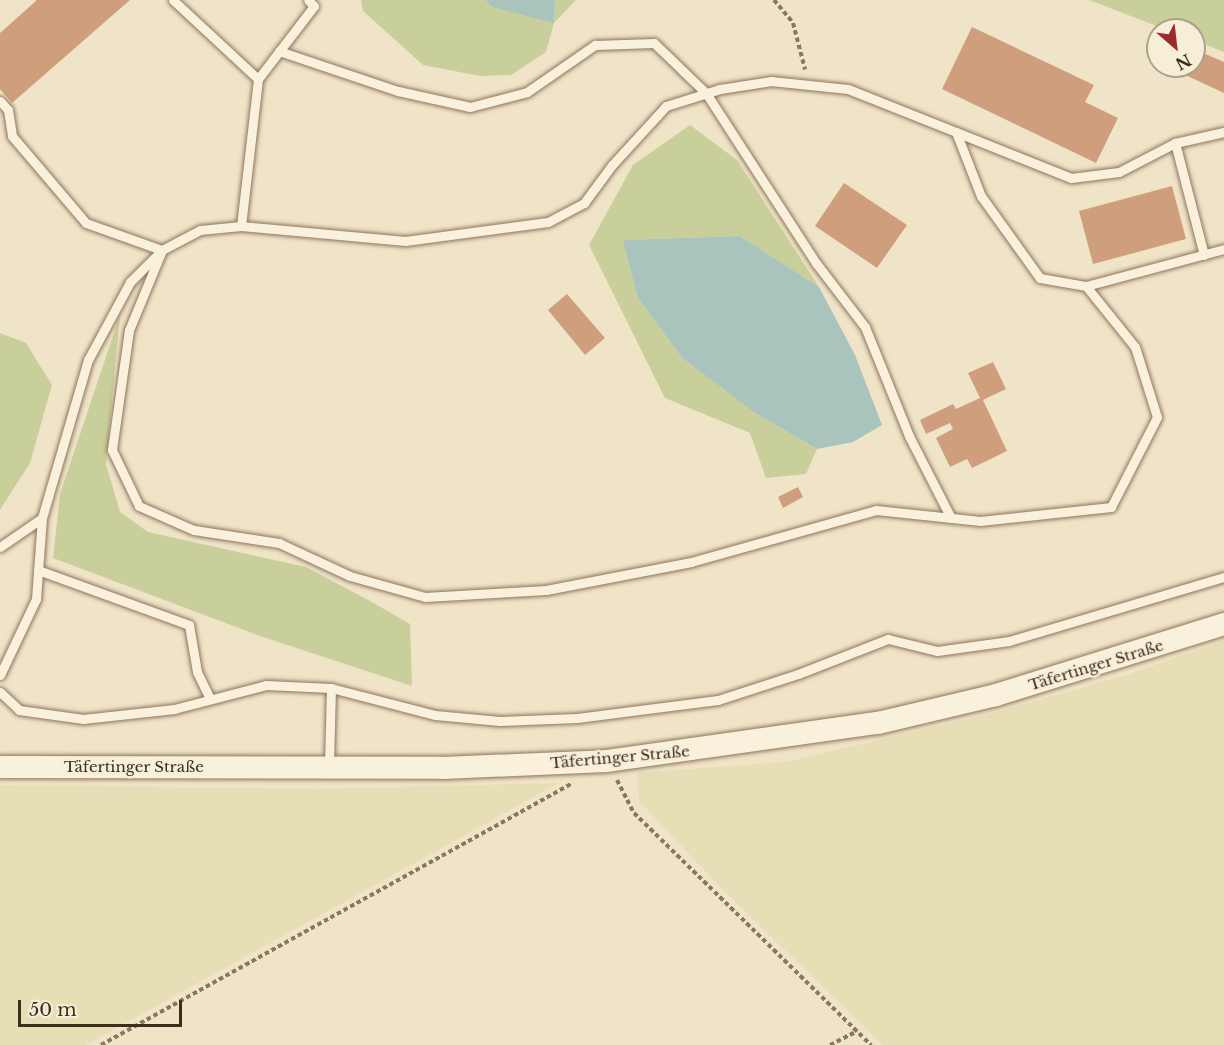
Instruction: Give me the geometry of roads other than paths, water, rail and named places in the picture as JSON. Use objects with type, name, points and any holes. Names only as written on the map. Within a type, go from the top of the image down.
[{"type":"street","name":"Täfertinger Straße","points":[[0,767],[442,768],[606,761],[878,723],[1062,677],[1224,624]]},
{"type":"lane","points":[[172,0],[258,79]]},
{"type":"lane","points":[[241,226],[258,79],[314,6],[308,0]]},
{"type":"lane","points":[[279,51],[398,91],[470,107],[527,92],[595,45],[654,43],[706,93],[816,263],[865,327],[909,436],[951,518]]},
{"type":"lane","points":[[0,675],[36,599],[42,518],[88,360],[130,282],[162,250],[200,230],[241,226],[405,241],[548,222],[584,203],[612,165],[666,106],[706,93],[771,81],[848,89],[1071,178],[1119,172],[1175,143],[1224,132]]},
{"type":"lane","points":[[0,101],[8,110],[12,136],[86,223],[162,250]]},
{"type":"lane","points":[[956,132],[981,196],[1040,278],[1086,286],[1224,249]]},
{"type":"lane","points":[[1175,143],[1204,255]]},
{"type":"lane","points":[[162,250],[129,330],[112,450],[139,506],[194,530],[279,543],[350,576],[425,597],[546,590],[691,562],[876,510],[980,521],[1111,507],[1157,417],[1135,347],[1086,286]]},
{"type":"lane","points":[[0,547],[42,518]]},
{"type":"lane","points":[[38,570],[189,625],[197,672],[210,699]]},
{"type":"lane","points":[[0,692],[19,710],[83,719],[174,709],[266,685],[331,688],[435,715],[500,721],[577,718],[718,700],[798,675],[888,639],[937,651],[1009,641],[1224,577]]},
{"type":"lane","points":[[329,766],[331,688]]},
{"type":"water","points":[[485,0],[555,0],[554,23],[492,7]]},
{"type":"water","points":[[740,236],[819,287],[855,355],[882,425],[853,442],[817,449],[755,413],[682,358],[638,298],[623,240]]}]
